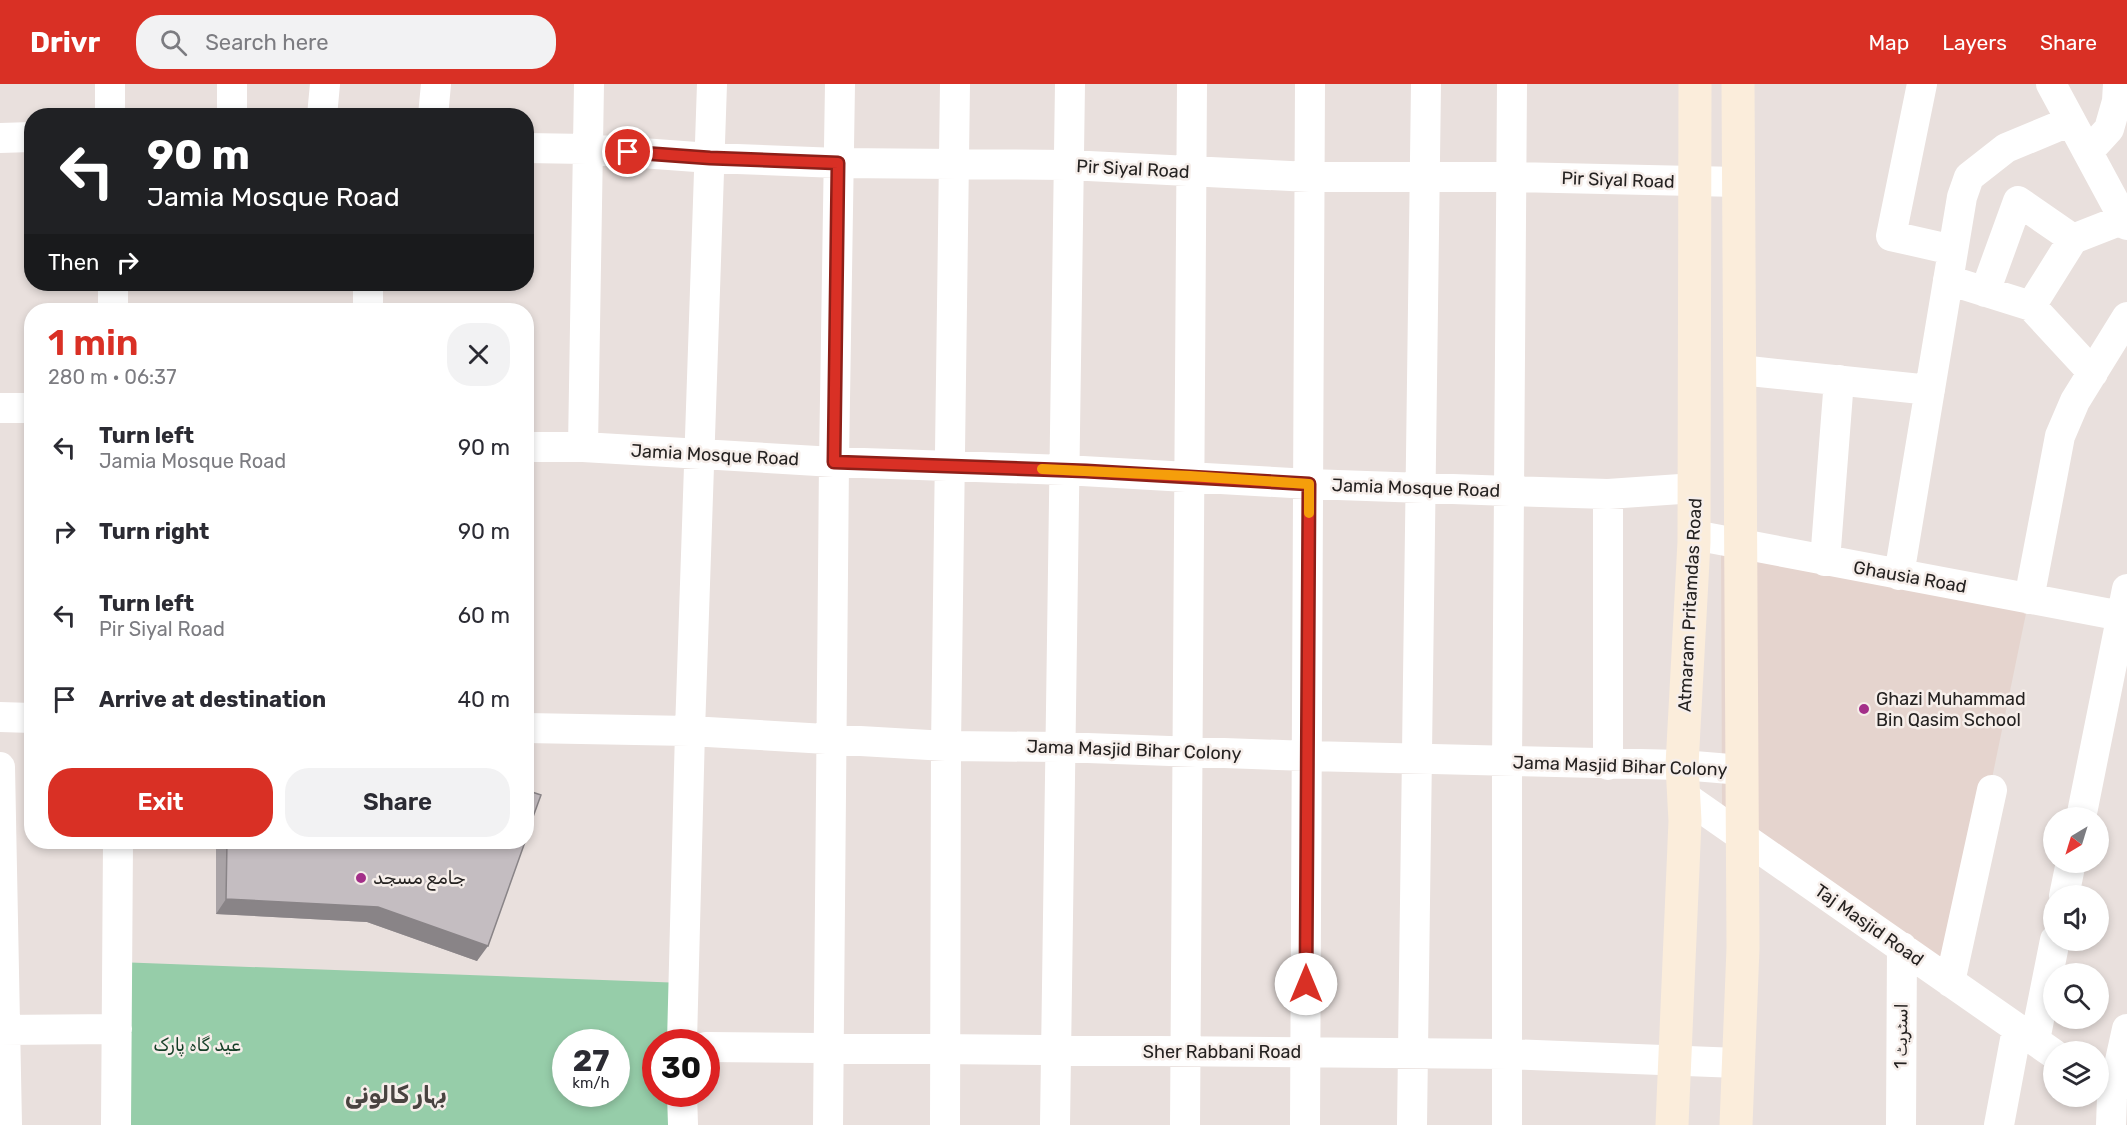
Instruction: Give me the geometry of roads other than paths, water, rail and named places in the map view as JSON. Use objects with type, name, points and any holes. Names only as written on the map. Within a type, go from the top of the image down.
[{"type":"main road","name":"Atmaram Pritamdas Road","points":[[1672,1125],[1683,781],[1694,535],[1695,84]]},
{"type":"main road","points":[[1736,1125],[1743,948],[1738,84]]},
{"type":"street","points":[[110,84],[110,108]]},
{"type":"street","points":[[232,84],[232,108]]},
{"type":"street","points":[[323,108],[325,84]]},
{"type":"street","points":[[434,108],[436,84]]},
{"type":"street","points":[[583,447],[590,84]]},
{"type":"street","points":[[682,1029],[712,84]]},
{"type":"street","points":[[828,1125],[840,84]]},
{"type":"street","points":[[945,1125],[946,746],[955,84]]},
{"type":"street","points":[[1055,1125],[1070,84]]},
{"type":"street","points":[[1185,1125],[1192,84]]},
{"type":"street","points":[[1305,1125],[1311,84]]},
{"type":"street","points":[[1412,1125],[1426,84]]},
{"type":"street","points":[[1507,1125],[1512,84]]},
{"type":"street","points":[[1922,84],[1891,236],[1953,250]]},
{"type":"street","points":[[2031,306],[2073,240],[2125,222],[2051,84]]},
{"type":"street","points":[[2088,152],[2109,129],[2117,101],[2118,84]]},
{"type":"street","points":[[1899,575],[1962,197],[1970,177],[2006,148],[2071,121]]},
{"type":"street","points":[[0,138],[24,137]]},
{"type":"street","name":"Pir Siyal Road","points":[[534,148],[838,163],[1068,165],[1310,177],[1511,177],[1696,183],[1739,182]]},
{"type":"street","points":[[1985,292],[2018,201],[2073,240]]},
{"type":"street","points":[[1948,280],[2031,306],[2093,373]]},
{"type":"street","points":[[2029,599],[2060,436],[2075,401],[2127,317]]},
{"type":"street","points":[[1740,370],[1930,390]]},
{"type":"street","points":[[1825,561],[1839,380]]},
{"type":"street","points":[[0,408],[24,408]]},
{"type":"street","name":"Jamia Mosque Road","points":[[534,447],[583,447],[834,462],[1065,470],[1309,484],[1608,494],[1695,488]]},
{"type":"street","points":[[1608,494],[1608,765]]},
{"type":"street","name":"Ghausia Road","points":[[1694,535],[2029,599],[2125,607]]},
{"type":"street","points":[[2082,807],[2125,607]]},
{"type":"street","points":[[0,717],[24,718]]},
{"type":"street","name":"Jama Masjid Bihar Colony","points":[[534,728],[690,731],[946,746],[1060,747],[1608,765],[1683,781],[1742,770]]},
{"type":"street","points":[[0,767],[3,1030],[7,1125]]},
{"type":"street","name":"Taj Masjid Road","points":[[1683,781],[1743,837],[2035,1041]]},
{"type":"street","points":[[1950,982],[1992,790]]},
{"type":"street","points":[[116,1125],[118,849]]},
{"type":"street","name":"اسٹریٹ 1","points":[[1901,1125],[1902,947]]},
{"type":"street","points":[[1999,1125],[2035,1041],[2053,951]]},
{"type":"street","points":[[3,1030],[117,1029]]},
{"type":"street","points":[[2112,1104],[2127,1029]]},
{"type":"street","name":"Sher Rabbani Road","points":[[720,1047],[1508,1054],[1738,1063]]},
{"type":"street","points":[[682,1107],[682,1125]]},
{"type":"place","name":"Ghazi Muhammad Bin Qasim School","points":[[1864,709]]},
{"type":"place","name":"جامع مسجد","points":[[361,878]]},
{"type":"district","name":"بہار کالونی","points":[[396,1095]]},
{"type":"park label","name":"عید گاہ پارک","points":[[197,1045]]}]
